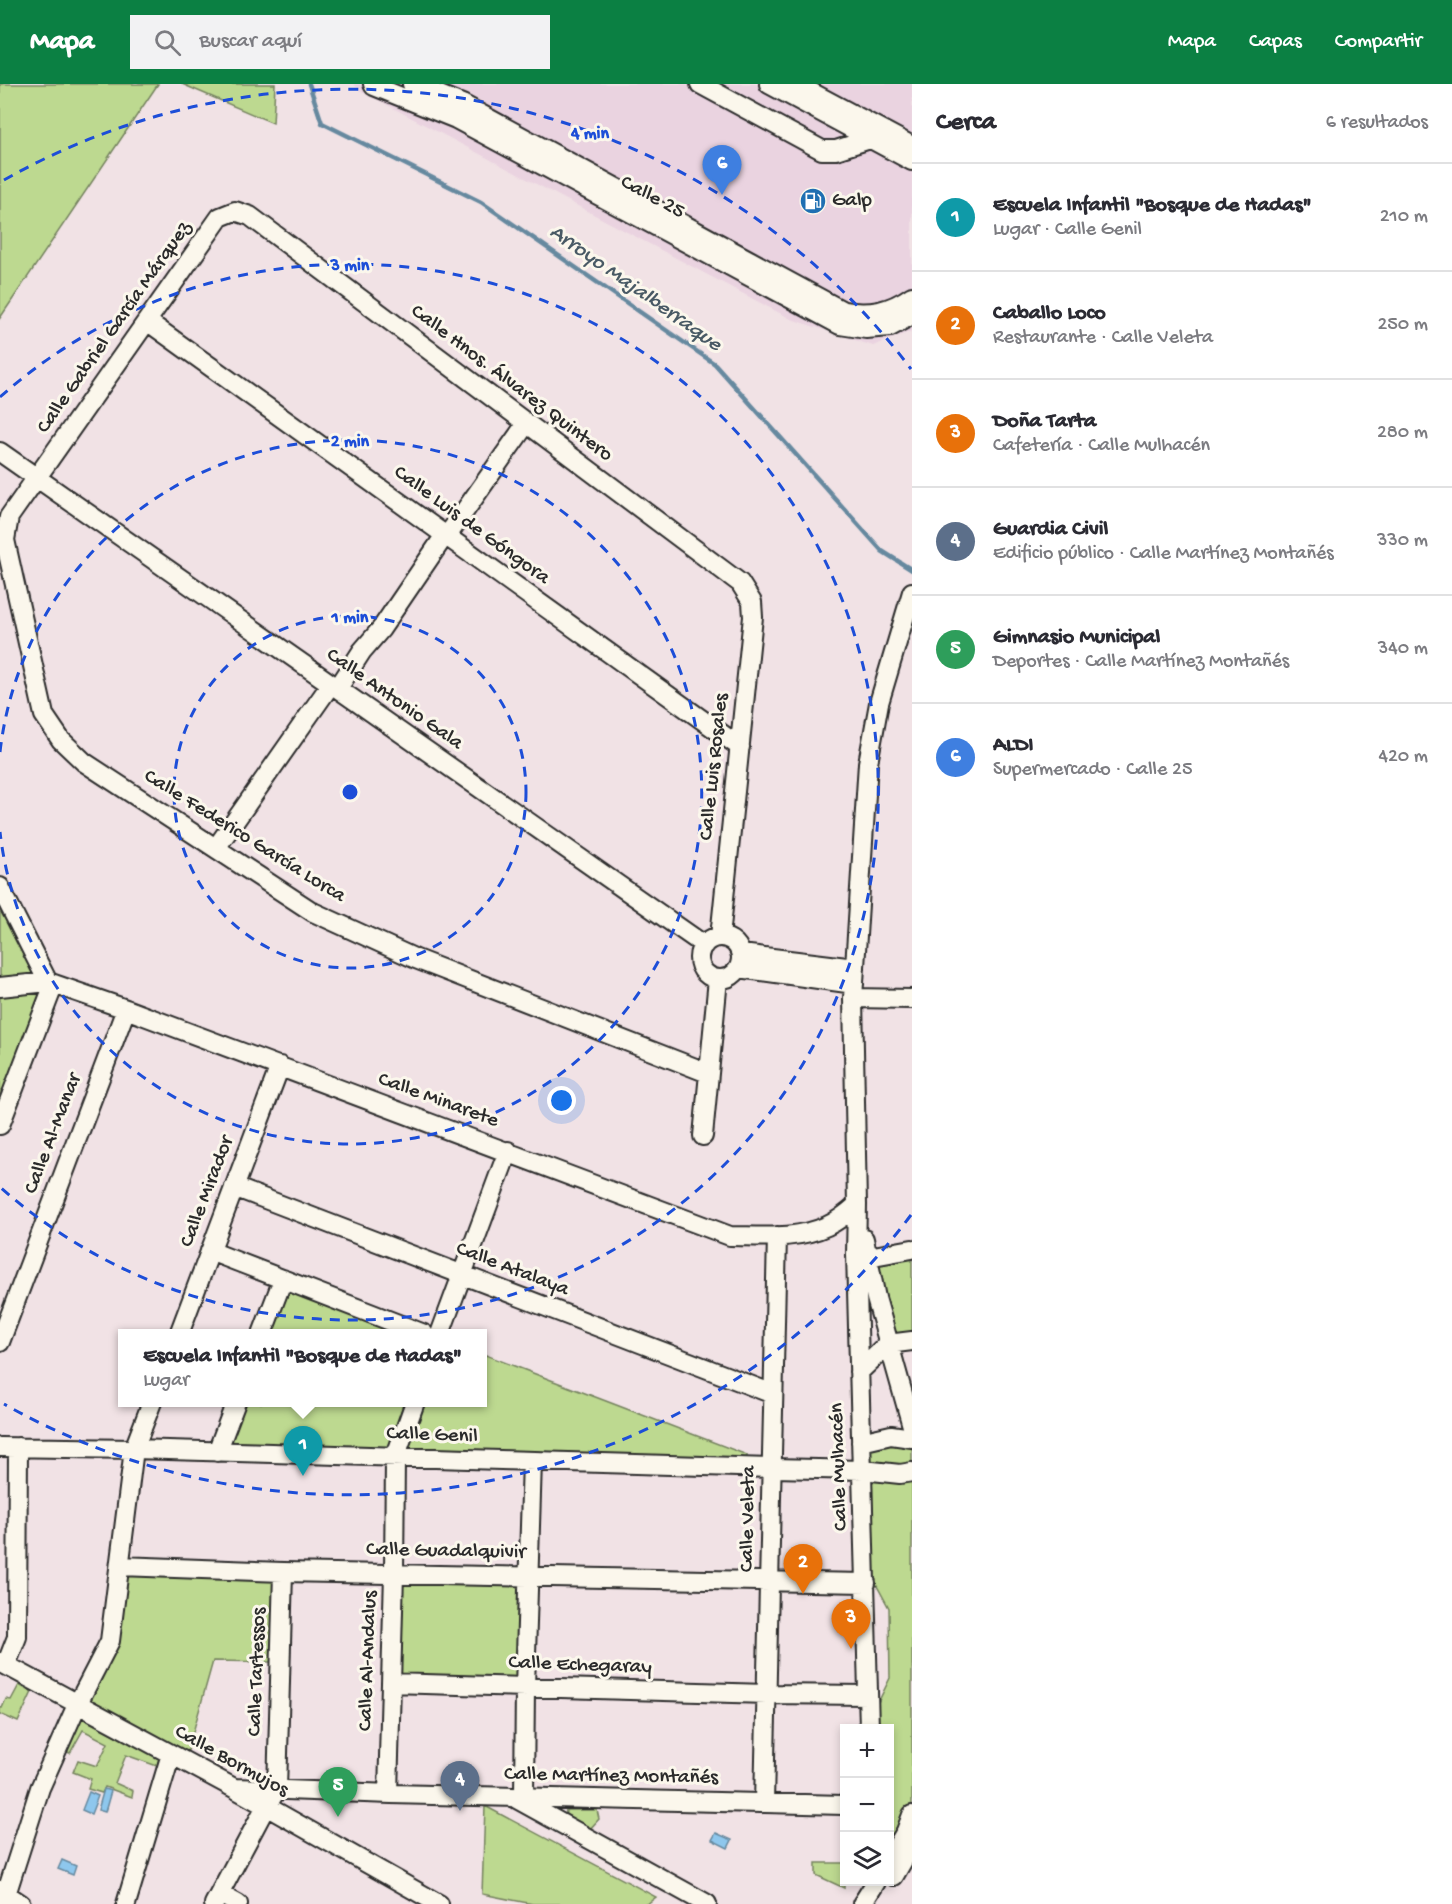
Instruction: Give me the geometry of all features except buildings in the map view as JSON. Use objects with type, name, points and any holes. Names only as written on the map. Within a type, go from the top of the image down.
[{"type":"street","name":"Calle 25","points":[[373,84],[456,118],[840,325],[867,329],[890,327],[912,315]]},
{"type":"street","name":"Calle 25","points":[[412,84],[462,104],[843,311],[865,314],[885,310],[912,296]]},
{"type":"street","points":[[700,84],[822,150],[837,150],[870,139]]},
{"type":"street","points":[[769,84],[912,161]]},
{"type":"street","points":[[796,84],[912,146]]},
{"type":"street","name":"Calle Gabriel García Márquez","points":[[37,477],[220,217],[235,212]]},
{"type":"street","name":"Calle Hnos. Álvarez Quintero","points":[[235,212],[250,216],[740,584],[752,602]]},
{"type":"street","name":"Calle Luis de Góngora","points":[[147,321],[740,747]]},
{"type":"street","points":[[216,848],[334,686],[381,629],[526,424]]},
{"type":"street","name":"Calle Antonio Gala","points":[[0,452],[704,945]]},
{"type":"street","name":"Calle Federico García Lorca","points":[[37,477],[9,517],[5,540],[44,715],[61,740],[84,762],[313,912],[416,959],[708,1073]]},
{"type":"street","points":[[912,592],[879,703],[868,763],[854,984],[857,1204],[876,1298],[912,1426]]},
{"type":"street","name":"Calle Luis Rosales","points":[[720,937],[753,617],[752,602]]},
{"type":"street","points":[[0,887],[51,983],[0,1125]]},
{"type":"street","points":[[720,937],[734,942],[739,947],[740,961],[730,976],[718,979],[702,969],[699,957],[704,945],[720,937]]},
{"type":"street","points":[[740,961],[854,984],[912,999]]},
{"type":"street","points":[[702,1136],[718,979]]},
{"type":"street","name":"Calle Minarete","points":[[0,987],[51,983],[280,1066],[730,1236],[777,1236],[807,1233],[826,1227],[857,1204]]},
{"type":"street","name":"Calle Al-Manar","points":[[0,1342],[126,1009]]},
{"type":"street","name":"Calle Mirador","points":[[180,1329],[280,1066]]},
{"type":"street","points":[[443,1329],[508,1151]]},
{"type":"street","name":"Calle Atalaya","points":[[234,1188],[773,1394]]},
{"type":"street","name":"Calle Mulhacén","points":[[857,1204],[856,1254],[869,1724]]},
{"type":"street","name":"Calle Veleta","points":[[764,1803],[771,1581],[777,1236]]},
{"type":"street","points":[[868,1257],[912,1249]]},
{"type":"street","points":[[210,1251],[411,1329]]},
{"type":"street","points":[[264,1329],[283,1279]]},
{"type":"street","points":[[859,1372],[888,1344],[912,1341]]},
{"type":"street","points":[[21,1904],[3,1896],[40,1788],[77,1705],[110,1641],[134,1449],[150,1407]]},
{"type":"street","points":[[217,1452],[234,1407]]},
{"type":"street","name":"Calle Al-Andalus","points":[[388,1793],[395,1458],[413,1407]]},
{"type":"street","points":[[861,1442],[891,1435],[912,1438]]},
{"type":"street","points":[[3,1664],[17,1637],[9,1554],[9,1447]]},
{"type":"street","name":"Calle Genil","points":[[9,1447],[863,1470],[900,1474],[912,1472]]},
{"type":"street","points":[[532,1461],[519,1797],[707,1904]]},
{"type":"street","name":"Calle Guadalquivir","points":[[120,1566],[283,1572],[866,1583]]},
{"type":"street","name":"Calle Tartessos","points":[[277,1790],[283,1572]]},
{"type":"street","name":"Calle Bormujos","points":[[3,1664],[234,1788],[439,1904]]},
{"type":"street","name":"Calle Echegaray","points":[[391,1683],[868,1695]]},
{"type":"street","points":[[126,1904],[171,1754]]},
{"type":"street","name":"Calle Martínez Montañés","points":[[234,1788],[840,1805]]},
{"type":"street","points":[[238,1904],[217,1899],[266,1806],[277,1790]]},
{"type":"street","points":[[896,1871],[905,1831]]},
{"type":"street","points":[[862,1904],[873,1886]]},
{"type":"shaded area","points":[[354,84],[912,84],[912,331],[873,346],[791,319],[359,90]]},
{"type":"green space","points":[[0,84],[158,84],[0,318]]},
{"type":"green space","points":[[182,84],[275,84],[273,123]]},
{"type":"green space","points":[[0,887],[47,981],[0,1125]]},
{"type":"green space","points":[[912,1249],[912,1341],[888,1344],[868,1257]]},
{"type":"green space","points":[[283,1279],[411,1329],[264,1329]]},
{"type":"green space","points":[[487,1356],[747,1455],[747,1458],[407,1448],[421,1407],[487,1407]]},
{"type":"green space","points":[[234,1407],[414,1407],[395,1458],[217,1452]]},
{"type":"green space","points":[[912,1438],[912,1815],[906,1831],[894,1833],[894,1724],[869,1724],[890,1678],[889,1608],[865,1564],[861,1442]]},
{"type":"green space","points":[[120,1566],[279,1574],[271,1662],[213,1661],[185,1761],[77,1705],[110,1641]]},
{"type":"green space","points":[[394,1574],[529,1577],[525,1687],[391,1683]]},
{"type":"green space","points":[[19,1685],[32,1692],[18,1722],[0,1714],[0,1707],[2,1708],[6,1699],[11,1700]]},
{"type":"green space","points":[[80,1717],[159,1758],[157,1766],[126,1755],[115,1783],[133,1791],[132,1797],[105,1787],[102,1793],[88,1789],[91,1779],[73,1772],[78,1760],[97,1766],[108,1743],[83,1730],[70,1753],[62,1750]]},
{"type":"green space","points":[[485,1806],[656,1897],[647,1904],[533,1904],[482,1894]]},
{"type":"green space","points":[[566,1810],[597,1810],[599,1819],[589,1830],[565,1819]]},
{"type":"green space","points":[[816,1863],[840,1863],[840,1886],[844,1888],[816,1875]]},
{"type":"water","points":[[104,1789],[111,1791],[105,1812],[98,1810]]},
{"type":"water","points":[[89,1792],[98,1796],[91,1814],[82,1810]]},
{"type":"water","points":[[716,1833],[732,1840],[728,1848],[712,1840]]},
{"type":"water","points":[[62,1860],[76,1866],[73,1875],[58,1869]]},
{"type":"waterway","name":"Arroyo Majalberraque","points":[[309,84],[322,123],[481,202],[715,364],[882,551],[912,570]]},
{"type":"place","name":"ALDI","points":[[722,195]]},
{"type":"place","name":"Galp","points":[[813,201]]},
{"type":"place","name":"Escuela Infantil \"Bosque de Hadas\"","points":[[303,1476]]},
{"type":"place","name":"Caballo Loco","points":[[803,1594]]},
{"type":"place","name":"Doña Tarta","points":[[851,1649]]},
{"type":"place","name":"Guardia Civil","points":[[460,1811]]},
{"type":"place","name":"Gimnasio Municipal","points":[[338,1817]]}]
